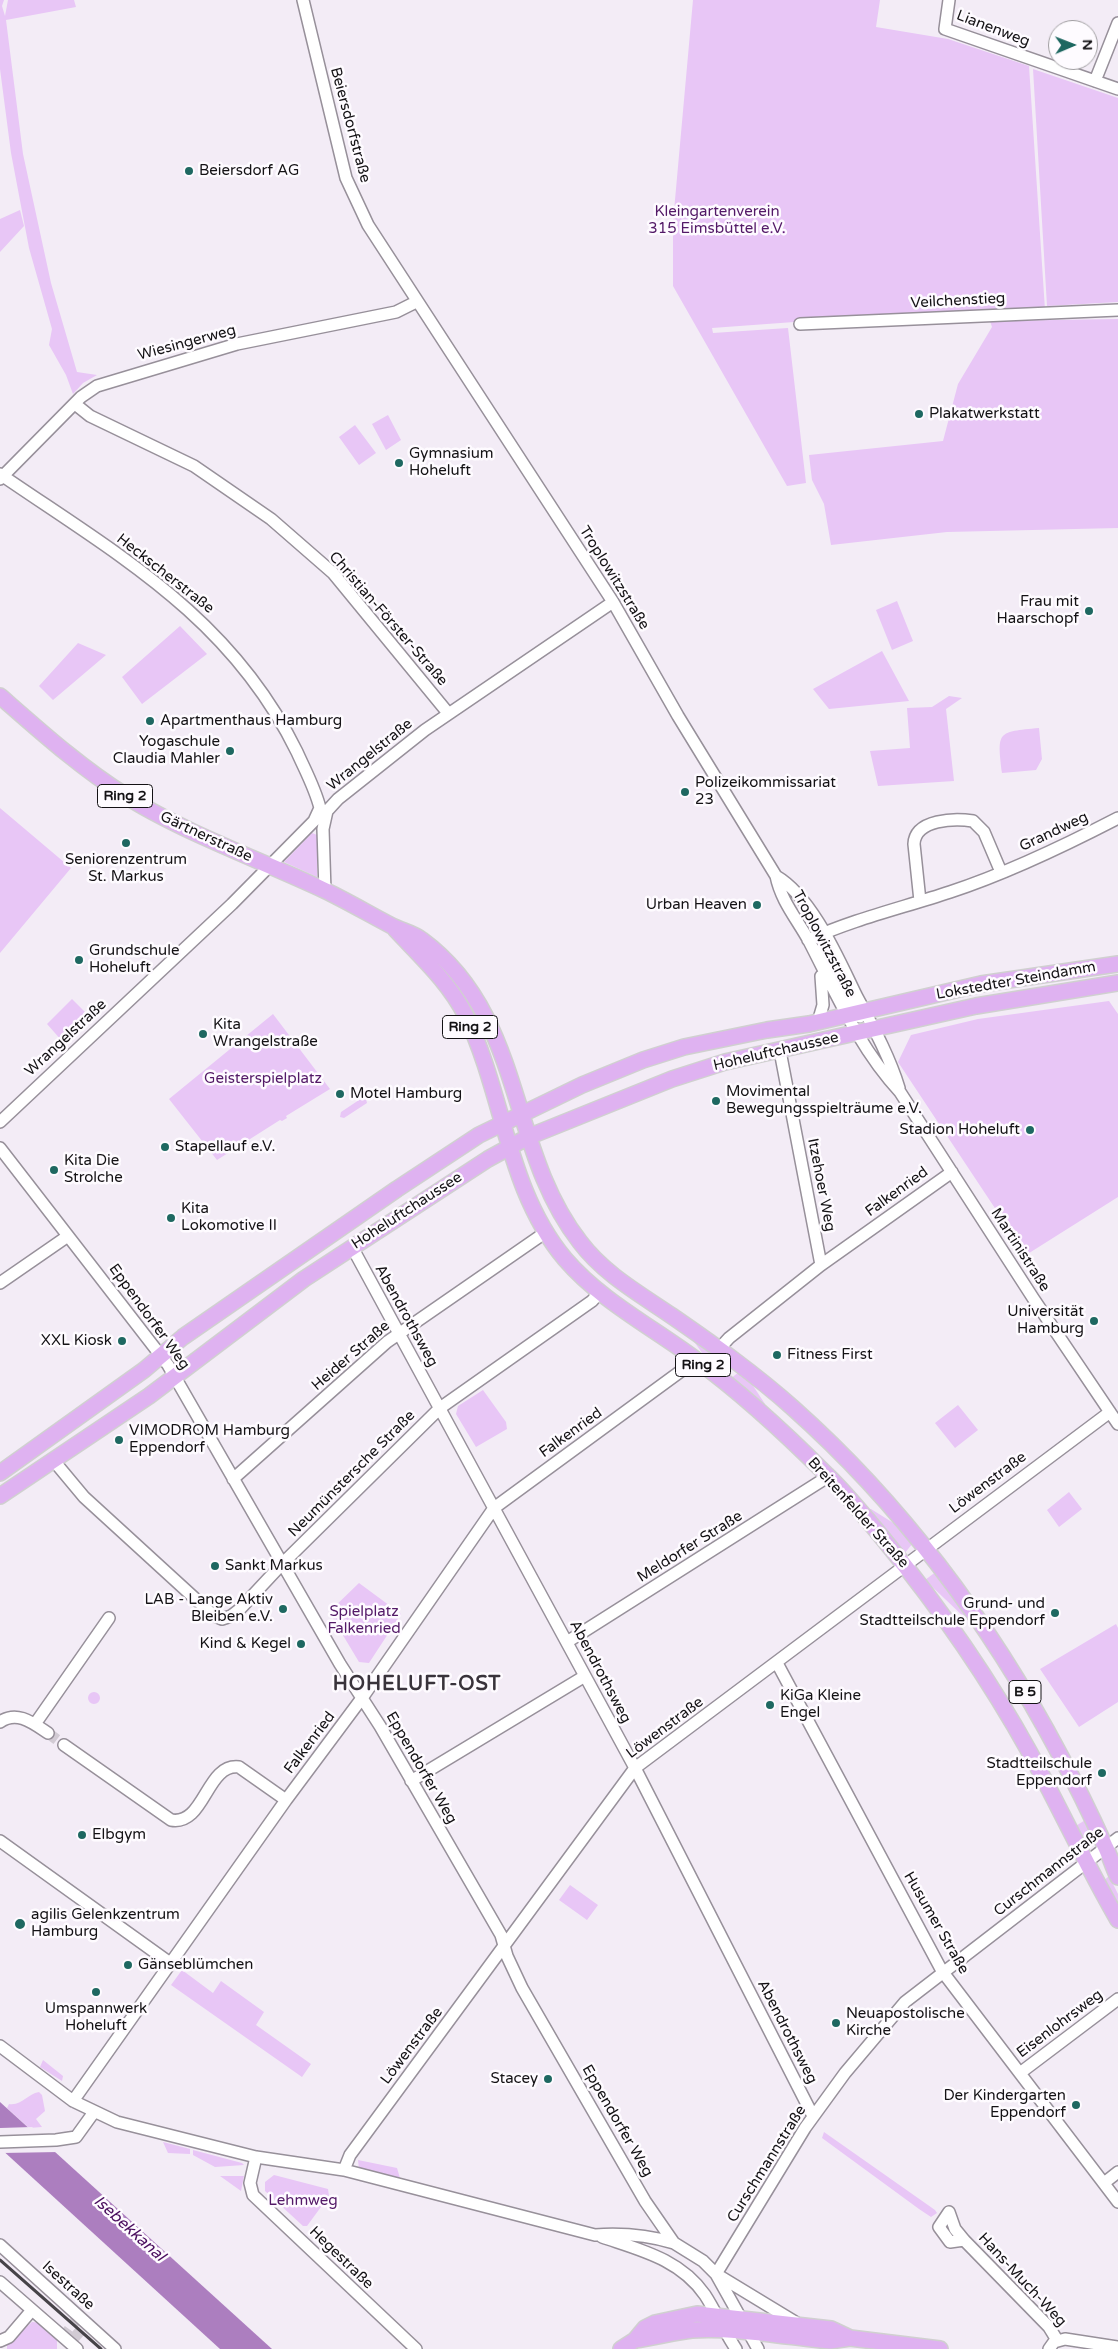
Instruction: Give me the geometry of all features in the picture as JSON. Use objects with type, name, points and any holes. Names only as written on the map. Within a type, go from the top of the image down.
[{"type":"main road","name":"Gärtnerstraße","points":[[0,696],[96,775],[127,797],[194,832],[325,890],[392,926],[421,939],[441,957],[471,991],[496,1037],[528,1137]]},
{"type":"main road","name":"Gärtnerstraße","points":[[392,926],[445,982],[459,1004],[473,1035],[509,1148]]},
{"type":"main road","name":"Lokstedter Steindamm","points":[[861,1022],[981,984],[1118,964]]},
{"type":"main road","name":"Lokstedter Steindamm","points":[[861,1022],[1118,983]]},
{"type":"main road","name":"Hoheluftchaussee","points":[[0,1473],[235,1300],[478,1135],[582,1085],[678,1048],[818,1022],[861,1022]]},
{"type":"main road","name":"Hoheluftchaussee","points":[[0,1496],[54,1461],[175,1376],[304,1279],[488,1159],[528,1137],[672,1079],[725,1062],[780,1051],[861,1022]]},
{"type":"main road","name":"Breitenfelder Straße","points":[[528,1137],[560,1211],[586,1250],[602,1266],[630,1288],[719,1349],[794,1409],[849,1461],[926,1549],[966,1602],[1015,1674],[1061,1757],[1106,1847],[1118,1877]]},
{"type":"main road","name":"Breitenfelder Straße","points":[[509,1148],[526,1191],[546,1232],[565,1259],[600,1292],[696,1360],[775,1425],[829,1476],[904,1564],[944,1615],[981,1669],[1032,1757],[1118,1920]]},
{"type":"main road","points":[[621,2349],[635,2340],[645,2328],[666,2320],[697,2314],[831,2329],[850,2338]]},
{"type":"main road","points":[[635,2340],[692,2330],[749,2333],[830,2341],[850,2338],[940,2349]]},
{"type":"street","name":"Beiersdorfstraße","points":[[303,0],[346,178],[368,225],[416,302]]},
{"type":"street","name":"Lianenweg","points":[[949,0],[944,24],[945,28],[1118,89]]},
{"type":"street","points":[[1095,80],[1118,23]]},
{"type":"street","name":"Wiesingerweg","points":[[1,476],[75,404],[97,386],[109,380],[238,344],[396,312],[416,302]]},
{"type":"street","name":"Troplowitzstraße","points":[[416,302],[613,602],[697,748],[776,876],[779,891],[820,964],[861,1022]]},
{"type":"street","name":"Veilchenstieg","points":[[800,324],[1118,310]]},
{"type":"street","name":"Christian-Förster-Straße","points":[[75,404],[90,416],[194,466],[271,519],[333,573],[448,713]]},
{"type":"street","name":"Heckscherstraße","points":[[1,476],[120,556],[172,595],[210,629],[249,673],[282,722],[324,809]]},
{"type":"street","name":"Wrangelstraße","points":[[0,1122],[232,904],[324,809],[448,713],[613,602]]},
{"type":"street","points":[[324,809],[325,890]]},
{"type":"street","name":"Grandweg","points":[[808,940],[1001,872],[1054,850],[1118,818]]},
{"type":"street","points":[[920,901],[914,844],[917,832],[922,826],[973,821],[984,832],[1001,872]]},
{"type":"street","name":"Troplowitzstraße","points":[[776,876],[790,884],[824,933],[861,1022]]},
{"type":"street","points":[[808,940],[828,963],[861,1022]]},
{"type":"street","points":[[818,1022],[823,999],[820,964]]},
{"type":"street","name":"Martinistraße","points":[[861,1022],[893,1070],[900,1092]]},
{"type":"street","name":"Martinistraße","points":[[861,1022],[884,1074],[900,1092],[1118,1424]]},
{"type":"street","name":"Itzehoer Weg","points":[[780,1051],[821,1265]]},
{"type":"street","name":"Eppendorfer Weg","points":[[0,1148],[162,1355],[282,1564],[495,1924],[512,1968],[527,1996],[645,2200],[674,2243],[703,2261],[716,2274],[758,2349]]},
{"type":"street","name":"Falkenried","points":[[719,1349],[729,1338],[821,1265],[952,1172]]},
{"type":"street","name":"Heider Straße","points":[[233,1479],[398,1334],[546,1232]]},
{"type":"street","points":[[0,1283],[68,1236]]},
{"type":"street","name":"Abendrothsweg","points":[[352,1247],[635,1768],[813,2116]]},
{"type":"street","name":"Neumünstersche Straße","points":[[54,1461],[84,1497],[213,1615],[222,1619],[231,1616],[240,1609],[282,1564],[440,1408],[592,1301],[600,1292]]},
{"type":"street","name":"Falkenried","points":[[73,2101],[286,1800],[362,1698],[494,1508],[696,1360]]},
{"type":"street","name":"Löwenstraße","points":[[344,2170],[350,2155],[635,1768],[904,1564],[1110,1412]]},
{"type":"street","name":"Meldorfer Straße","points":[[566,1642],[829,1476]]},
{"type":"street","points":[[36,1724],[109,1618]]},
{"type":"street","name":"Husumer Straße","points":[[777,1662],[942,1971],[1118,2202]]},
{"type":"street","points":[[411,1781],[585,1676]]},
{"type":"street","points":[[0,1722],[7,1717],[23,1717],[48,1733]]},
{"type":"street","points":[[64,1745],[171,1820],[182,1820],[191,1814],[220,1774],[226,1768],[232,1766],[239,1767],[286,1800]]},
{"type":"street","name":"Curschmannstraße","points":[[716,2274],[813,2116],[845,2073],[905,2002],[942,1971],[1087,1864],[1118,1838]]},
{"type":"street","points":[[0,1841],[170,1963]]},
{"type":"street","name":"Eisenlohrsweg","points":[[1020,2073],[1118,1999]]},
{"type":"street","points":[[0,2046],[73,2101],[94,2112],[170,2137],[256,2157],[344,2170],[595,2235],[657,2255],[672,2264],[698,2287],[717,2315],[724,2332],[736,2349]]},
{"type":"street","points":[[0,2142],[56,2140],[76,2137],[94,2112]]},
{"type":"street","name":"Hegestraße","points":[[256,2157],[250,2183],[253,2195],[416,2349]]},
{"type":"street","points":[[1104,2184],[1118,2172]]},
{"type":"street","points":[[595,2235],[622,2233],[653,2237],[674,2243]]},
{"type":"street","name":"Hans-Much-Weg","points":[[964,2240],[1049,2327],[1057,2340]]},
{"type":"street","name":"Isestraße","points":[[0,2244],[115,2349]]},
{"type":"street","points":[[716,2274],[800,2325]]},
{"type":"street","points":[[0,2282],[32,2310],[65,2344],[77,2349]]},
{"type":"street","points":[[0,2341],[8,2337],[32,2310]]},
{"type":"street","points":[[1049,2349],[1057,2340],[1118,2346]]},
{"type":"green space","points":[[0,0],[4,0],[2,6],[5,16],[8,0],[74,0],[76,7],[6,20],[23,154],[51,283],[77,372],[97,375],[83,383],[73,394],[66,375],[49,345],[52,329],[29,248],[11,153],[0,69]]},
{"type":"green space","name":"Kleingartenverein 315 Eimsbüttel e.V.","points":[[693,0],[880,0],[876,27],[948,39],[1029,66],[1045,310],[931,312],[712,328],[713,333],[788,328],[806,483],[787,486],[673,286],[673,222]]},
{"type":"green space","points":[[1033,69],[1118,98],[1118,302],[1047,306]]},
{"type":"green space","points":[[20,210],[24,226],[0,252],[0,219]]},
{"type":"green space","points":[[1118,319],[1118,528],[947,532],[831,545],[824,504],[812,480],[809,455],[943,441],[958,384],[992,327],[990,321]]},
{"type":"green space","points":[[388,415],[401,440],[386,450],[372,424]]},
{"type":"green space","points":[[355,425],[376,453],[359,465],[339,437]]},
{"type":"green space","points":[[897,601],[913,641],[892,650],[876,610]]},
{"type":"green space","points":[[180,626],[207,654],[142,704],[122,677]]},
{"type":"green space","points":[[78,643],[106,655],[53,700],[39,686]]},
{"type":"green space","points":[[882,651],[909,701],[829,709],[813,689]]},
{"type":"green space","points":[[949,696],[962,698],[946,709],[954,781],[878,786],[870,751],[910,748],[907,708],[932,707]]},
{"type":"green space","points":[[1039,728],[1042,759],[1036,770],[1002,773],[1000,741],[1003,736],[1015,731]]},
{"type":"green space","points":[[0,808],[71,868],[0,953]]},
{"type":"green space","points":[[312,833],[317,835],[317,877],[284,862]]},
{"type":"green space","points":[[72,999],[88,1015],[62,1041],[47,1024]]},
{"type":"green space","name":"Stadion Hoheluft","points":[[1109,1001],[1118,1014],[1118,1197],[1026,1255],[898,1062],[911,1035],[978,1019]]},
{"type":"green space","name":"Geisterspielplatz","points":[[273,1014],[330,1089],[286,1116],[287,1118],[282,1121],[280,1120],[217,1160],[169,1099]]},
{"type":"green space","points":[[362,1098],[366,1099],[367,1103],[344,1118],[340,1117],[341,1112]]},
{"type":"green space","points":[[690,1336],[733,1365],[724,1374],[705,1357]]},
{"type":"green space","points":[[739,1372],[748,1378],[765,1404],[762,1407],[730,1379]]},
{"type":"green space","points":[[483,1390],[506,1422],[507,1429],[476,1447],[456,1414],[458,1406]]},
{"type":"green space","points":[[958,1405],[978,1430],[955,1448],[935,1423]]},
{"type":"green space","points":[[1069,1492],[1082,1509],[1059,1527],[1047,1510]]},
{"type":"green space","points":[[871,1509],[895,1524],[913,1543],[904,1554],[867,1510]]},
{"type":"green space","points":[[937,1571],[970,1615],[965,1618],[925,1580]]},
{"type":"green space","name":"Spielplatz Falkenried","points":[[359,1583],[401,1614],[369,1663],[359,1662],[329,1612]]},
{"type":"green space","points":[[1116,1624],[1118,1628],[1118,1702],[1079,1727],[1040,1669]]},
{"type":"green space","points":[[92,1692],[96,1692],[100,1698],[96,1704],[92,1704],[88,1700],[88,1696]]},
{"type":"green space","points":[[1087,1819],[1095,1842],[1090,1845],[1082,1840],[1074,1827]]},
{"type":"green space","points":[[1109,1876],[1118,1894],[1118,1909],[1102,1882]]},
{"type":"green space","points":[[570,1885],[598,1905],[587,1920],[559,1900]]},
{"type":"green space","points":[[182,1970],[213,1993],[221,1981],[264,2012],[256,2025],[311,2064],[302,2077],[171,1985]]},
{"type":"green space","points":[[43,2060],[63,2076],[62,2081],[40,2067]]},
{"type":"green space","points":[[39,2092],[42,2095],[45,2111],[36,2119],[42,2127],[29,2128],[7,2108],[9,2104],[21,2102]]},
{"type":"green space","points":[[824,2132],[937,2213],[931,2217],[919,2209],[822,2138]]},
{"type":"green space","points":[[163,2142],[190,2149],[190,2154],[168,2153]]},
{"type":"green space","points":[[193,2150],[244,2165],[215,2167],[193,2155]]},
{"type":"green space","points":[[358,2160],[397,2168],[400,2178],[359,2169]]},
{"type":"green space","name":"Lehmweg","points":[[274,2175],[328,2189],[329,2196],[307,2226],[303,2226],[265,2191],[265,2182]]},
{"type":"green space","points":[[220,2176],[244,2176],[241,2191]]},
{"type":"green space","points":[[32,2322],[42,2323],[57,2338],[57,2349],[7,2349],[7,2345]]},
{"type":"water","name":"Isebekkanal","points":[[0,2102],[272,2349],[220,2349],[0,2148]]},
{"type":"pier","points":[[32,2127],[59,2152],[0,2152],[0,2128]]},
{"type":"tunnel","points":[[48,1733],[64,1745]]},
{"type":"tunnel","points":[[79,2316],[68,2331],[67,2340],[75,2337],[87,2323]]},
{"type":"railway","points":[[0,2260],[101,2349]]},
{"type":"place","name":"Beiersdorf AG","points":[[189,171]]},
{"type":"place","name":"Plakatwerkstatt","points":[[919,414]]},
{"type":"place","name":"Gymnasium Hoheluft","points":[[399,463]]},
{"type":"place","name":"Frau mit Haarschopf","points":[[1089,611]]},
{"type":"place","name":"Apartmenthaus Hamburg","points":[[150,721]]},
{"type":"place","name":"Yogaschule Claudia Mahler","points":[[230,751]]},
{"type":"place","name":"Polizeikommissariat 23","points":[[685,792]]},
{"type":"place","name":"Seniorenzentrum St. Markus","points":[[126,843]]},
{"type":"place","name":"Urban Heaven","points":[[757,905]]},
{"type":"place","name":"Grundschule Hoheluft","points":[[79,960]]},
{"type":"place","name":"Kita Wrangelstraße","points":[[203,1034]]},
{"type":"place","name":"Motel Hamburg","points":[[340,1094]]},
{"type":"place","name":"Movimental Bewegungsspielträume e.V.","points":[[716,1101]]},
{"type":"place","name":"Stadion Hoheluft","points":[[1030,1130]]},
{"type":"place","name":"Stapellauf e.V.","points":[[165,1147]]},
{"type":"place","name":"Kita Die Strolche","points":[[54,1170]]},
{"type":"place","name":"Kita Lokomotive II","points":[[171,1218]]},
{"type":"place","name":"Universität Hamburg","points":[[1094,1321]]},
{"type":"place","name":"XXL Kiosk","points":[[122,1341]]},
{"type":"place","name":"Fitness First","points":[[777,1355]]},
{"type":"place","name":"VIMODROM Hamburg Eppendorf","points":[[119,1440]]},
{"type":"place","name":"Sankt Markus","points":[[215,1566]]},
{"type":"place","name":"LAB - Lange Aktiv Bleiben e.V.","points":[[283,1609]]},
{"type":"place","name":"Grund- und Stadtteilschule Eppendorf","points":[[1055,1613]]},
{"type":"place","name":"Kind & Kegel","points":[[301,1644]]},
{"type":"place","name":"KiGa Kleine Engel","points":[[770,1705]]},
{"type":"place","name":"Stadtteilschule Eppendorf","points":[[1102,1773]]},
{"type":"place","name":"Elbgym","points":[[82,1835]]},
{"type":"place","name":"agilis Gelenkzentrum Hamburg","points":[[20,1924]]},
{"type":"place","name":"Gänseblümchen","points":[[128,1965]]},
{"type":"place","name":"Umspannwerk Hoheluft","points":[[96,1992]]},
{"type":"place","name":"Neuapostolische Kirche","points":[[836,2023]]},
{"type":"place","name":"Stacey","points":[[548,2079]]},
{"type":"place","name":"Der Kindergarten Eppendorf","points":[[1076,2105]]},
{"type":"district","name":"HOHELUFT-OST","points":[[417,1685]]}]
